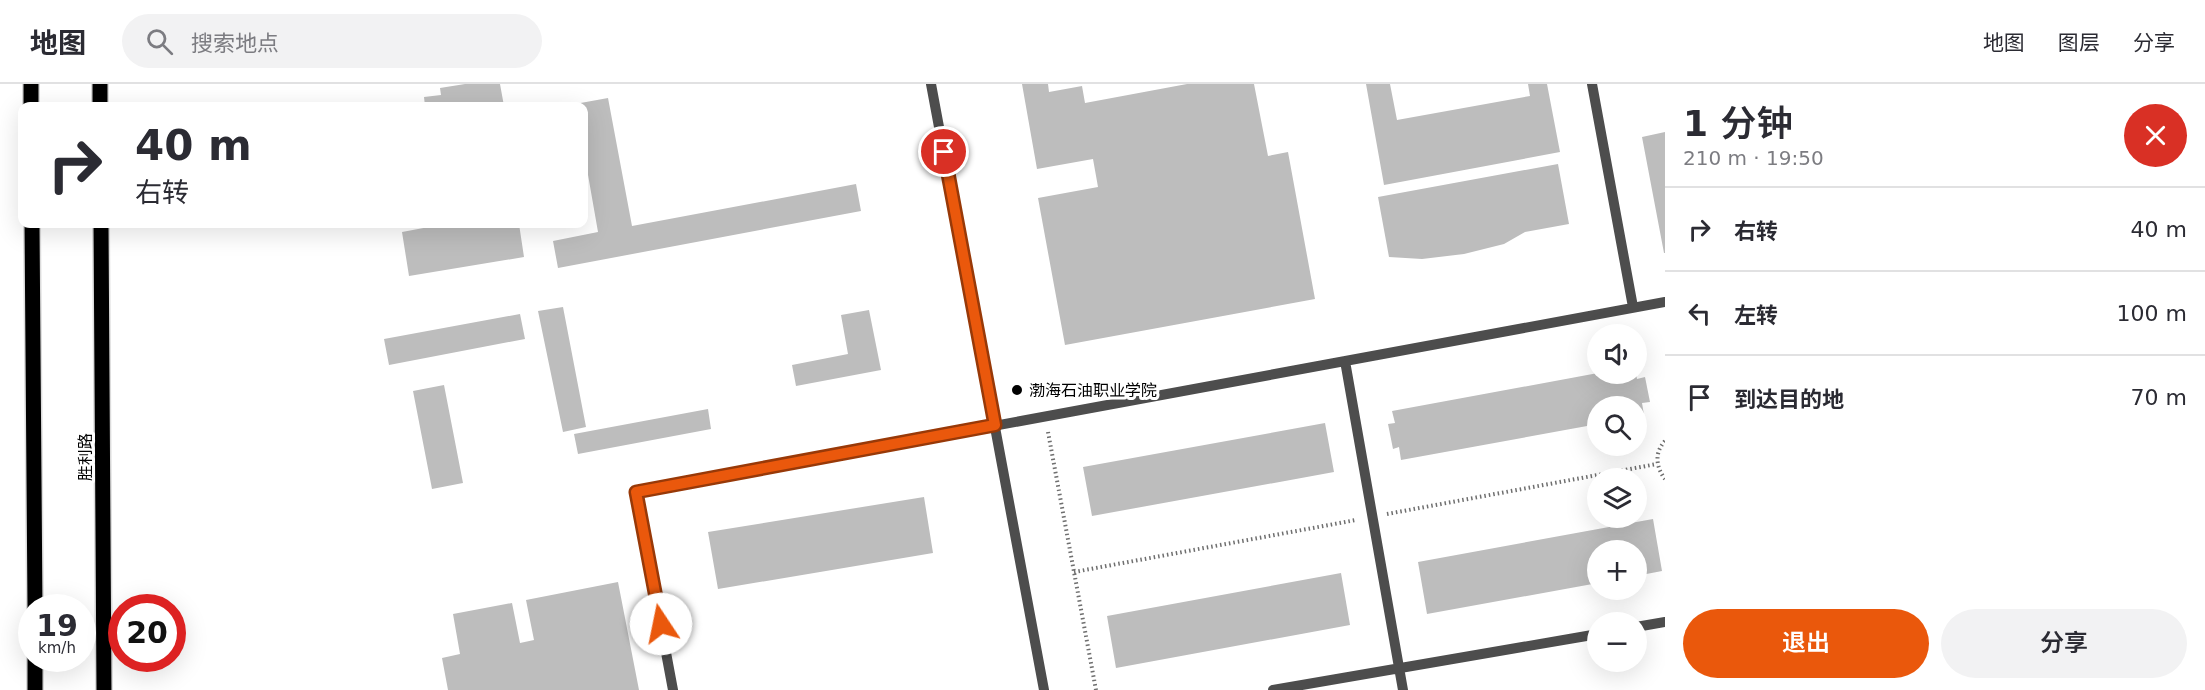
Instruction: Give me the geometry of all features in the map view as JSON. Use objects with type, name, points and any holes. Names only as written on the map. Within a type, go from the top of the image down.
[{"type":"main road","points":[[31,84],[31,102]]},
{"type":"main road","points":[[100,84],[100,102]]},
{"type":"main road","points":[[32,228],[35,594]]},
{"type":"main road","name":"胜利路","points":[[101,228],[104,690]]},
{"type":"main road","points":[[35,672],[35,690]]},
{"type":"lane","points":[[932,84],[1044,690]]},
{"type":"lane","points":[[1592,84],[1633,308]]},
{"type":"lane","points":[[674,690],[636,492],[1665,302]]},
{"type":"lane","points":[[1346,361],[1403,690]]},
{"type":"lane","points":[[1647,625],[1665,622]]},
{"type":"lane","points":[[1273,690],[1587,636]]},
{"type":"path","points":[[1045,416],[1096,690]]},
{"type":"path","points":[[1665,441],[1658,455],[1657,464],[1665,479]]},
{"type":"building","points":[[465,84],[500,84],[503,102],[425,102],[424,97],[441,95],[440,88]]},
{"type":"building","points":[[1022,84],[1048,84],[1049,92],[1082,86],[1085,103],[1187,84],[1254,84],[1268,156],[1288,152],[1315,299],[1065,345],[1038,198],[1098,187],[1093,159],[1037,169]]},
{"type":"building","points":[[1366,84],[1390,84],[1397,120],[1530,96],[1528,84],[1547,84],[1560,152],[1384,185]]},
{"type":"building","points":[[608,98],[632,226],[856,184],[861,211],[558,268],[553,241],[598,232],[588,175],[588,102],[586,102]]},
{"type":"building","points":[[1665,132],[1665,253],[1664,253],[1642,137]]},
{"type":"building","points":[[1558,164],[1569,224],[1525,232],[1504,244],[1464,254],[1422,259],[1389,257],[1378,197]]},
{"type":"building","points":[[424,228],[520,228],[524,257],[409,276],[402,232]]},
{"type":"building","points":[[563,307],[586,427],[563,432],[538,311]]},
{"type":"building","points":[[869,310],[881,370],[796,386],[792,365],[848,354],[841,315]]},
{"type":"building","points":[[520,314],[525,339],[389,365],[384,339]]},
{"type":"building","points":[[1587,375],[1587,384],[1646,384],[1650,402],[1647,402],[1647,396],[1587,396],[1587,426],[1401,460],[1399,447],[1393,449],[1388,424],[1395,423],[1392,411]]},
{"type":"building","points":[[444,385],[463,483],[432,489],[413,391]]},
{"type":"building","points":[[708,409],[711,429],[578,454],[574,434]]},
{"type":"building","points":[[1325,423],[1334,472],[1092,516],[1083,467]]},
{"type":"building","points":[[924,497],[933,553],[718,589],[708,532]]},
{"type":"building","points":[[1653,519],[1662,571],[1647,574],[1647,540],[1587,540],[1587,585],[1427,614],[1418,562],[1604,528],[1647,528],[1647,520]]},
{"type":"building","points":[[1341,573],[1350,625],[1116,668],[1107,616]]},
{"type":"building","points":[[618,582],[639,690],[448,690],[442,658],[460,654],[453,614],[512,603],[520,643],[534,640],[526,600]]},
{"type":"place","name":"渤海石油职业学院","points":[[1017,390]]},
{"type":"route","points":[[661,624],[636,492],[995,425],[944,152]]}]
